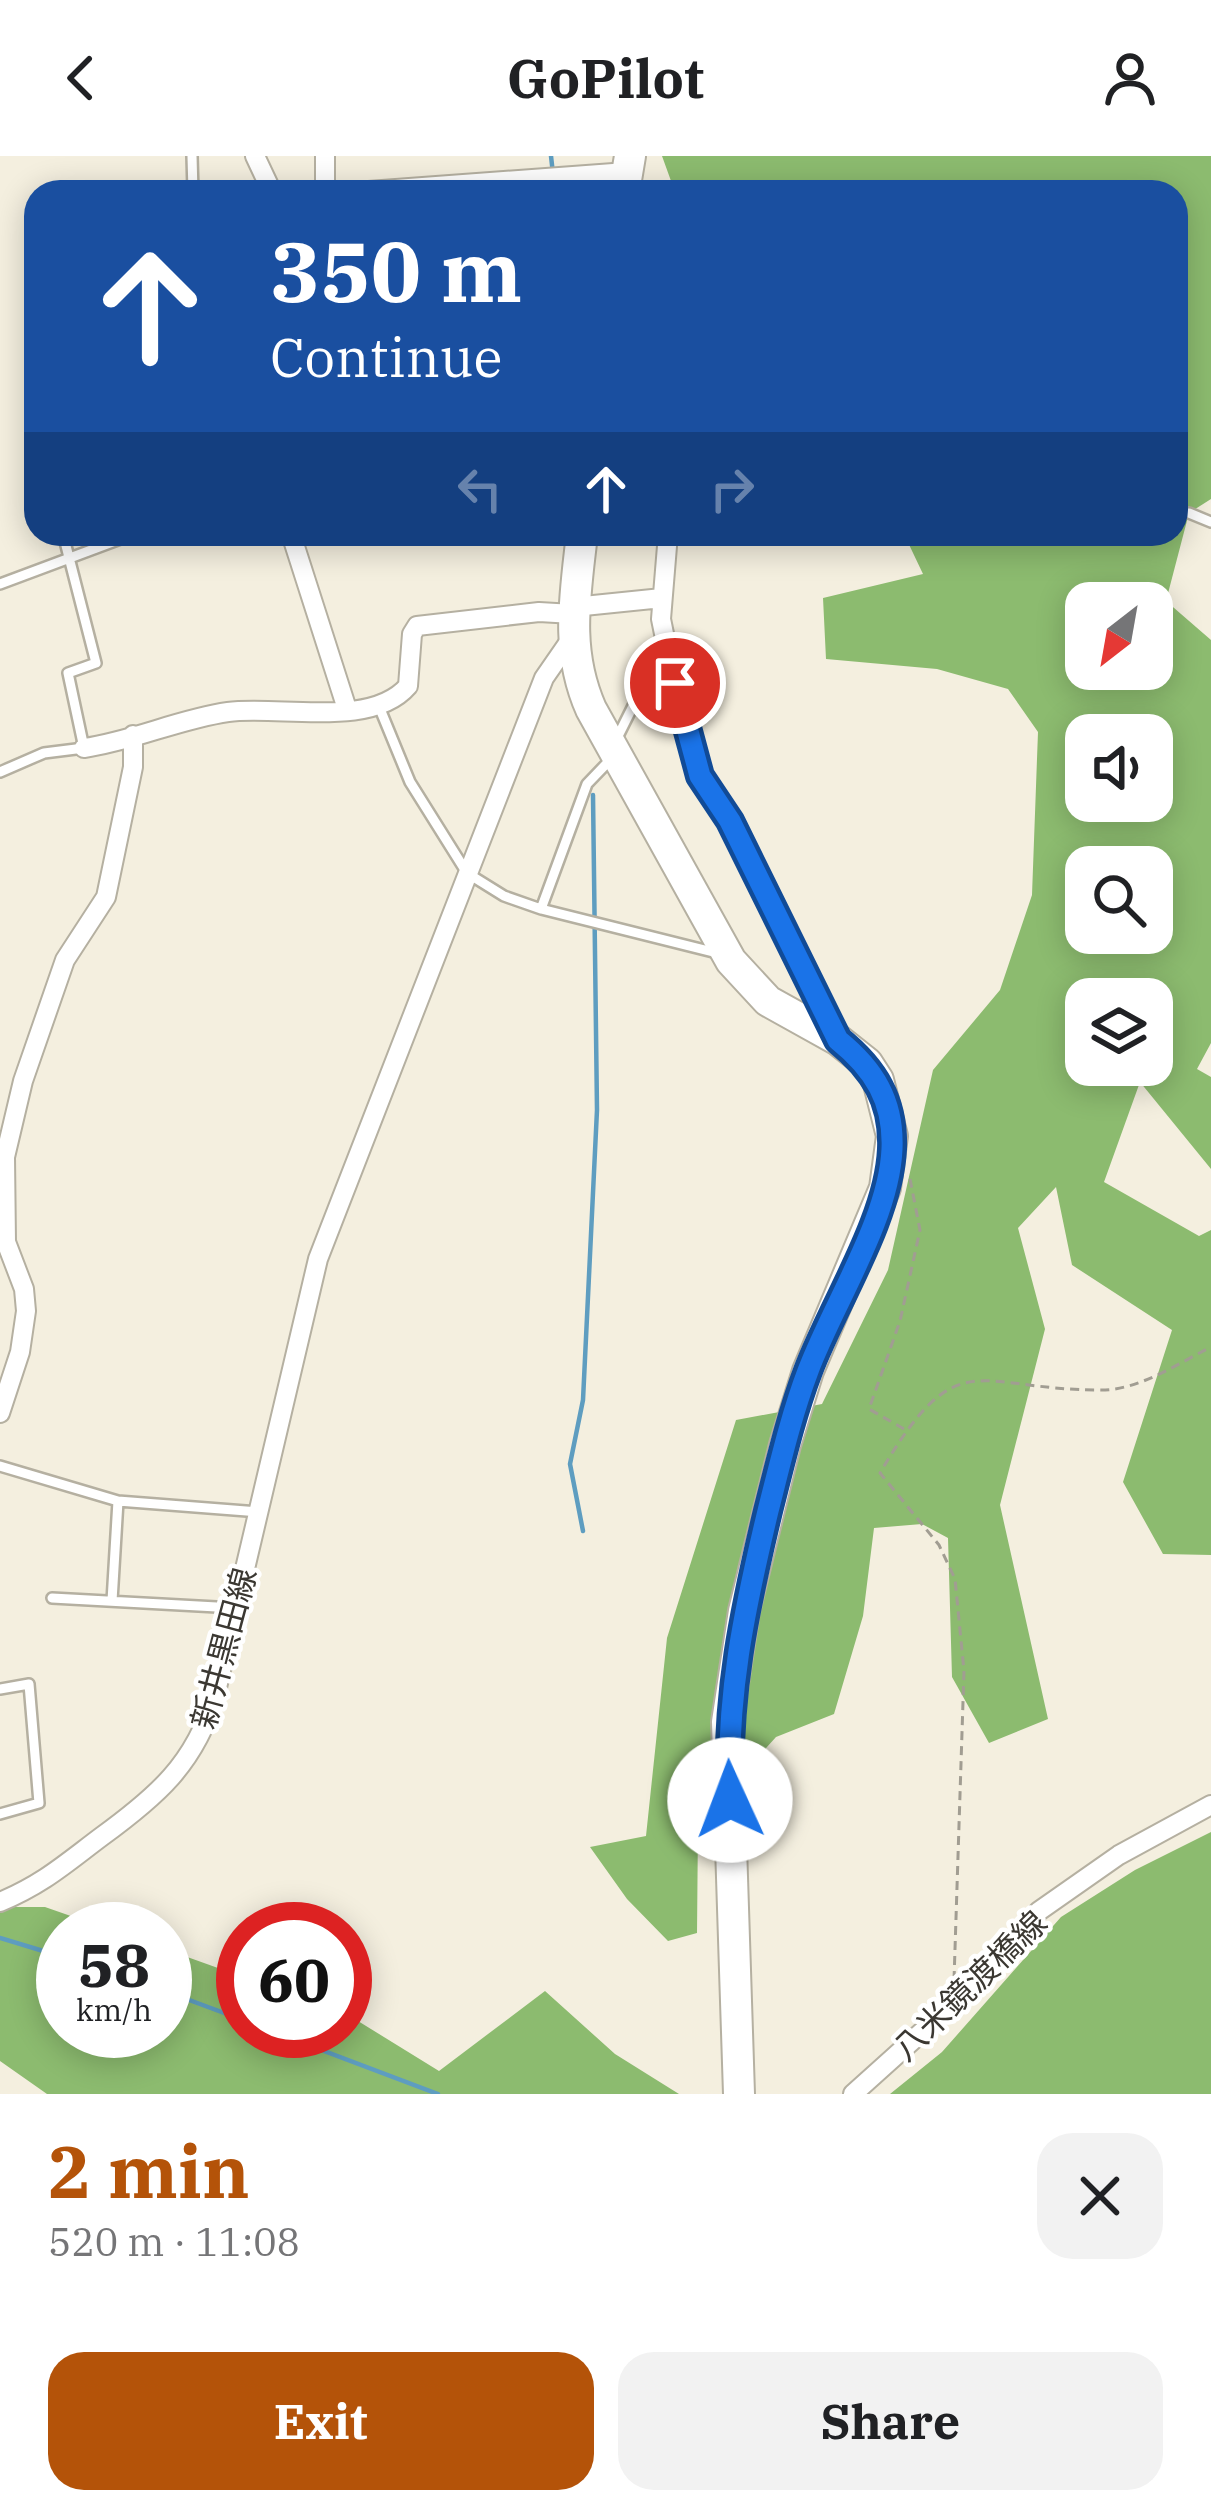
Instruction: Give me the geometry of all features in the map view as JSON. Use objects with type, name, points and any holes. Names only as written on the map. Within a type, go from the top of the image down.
[{"type":"main road","points":[[581,546],[573,620],[580,685],[614,751],[728,956],[769,1001],[838,1040],[867,1063],[878,1080],[892,1136],[885,1188],[808,1372],[784,1445],[732,1676],[728,1722],[740,2094]]},
{"type":"street","points":[[525,180],[628,179]]},
{"type":"street","points":[[295,546],[347,709]]},
{"type":"street","points":[[667,546],[661,619],[683,727],[700,776],[730,821],[838,1040]]},
{"type":"street","points":[[84,748],[233,711],[377,704],[408,686],[412,634],[417,626],[539,612],[573,620],[662,598]]},
{"type":"street","points":[[467,873],[544,678],[573,620]]},
{"type":"street","points":[[0,1413],[20,1352],[26,1310],[24,1289],[5,1242],[8,1144],[22,1081],[65,960],[106,898],[133,767],[134,736]]},
{"type":"street","name":"新井黒田線","points":[[0,1902],[47,1881],[157,1796],[175,1777],[210,1712],[318,1259],[467,873]]},
{"type":"street","name":"八米鏡渡橋線","points":[[853,2094],[953,2005],[1040,1911],[1119,1856],[1211,1804]]},
{"type":"lane","points":[[1189,513],[1211,522]]},
{"type":"lane","points":[[0,772],[44,753],[84,748],[68,673],[96,663],[67,546]]},
{"type":"lane","points":[[0,584],[96,546]]},
{"type":"lane","points":[[541,909],[587,784],[614,751],[666,639]]},
{"type":"lane","points":[[377,704],[410,782],[467,873],[504,896],[541,909],[728,956]]},
{"type":"lane","points":[[0,1466],[118,1501],[259,1512]]},
{"type":"lane","points":[[112,1601],[118,1501]]},
{"type":"lane","points":[[52,1598],[236,1608]]},
{"type":"lane","points":[[0,1689],[29,1684],[39,1803],[0,1814]]},
{"type":"path","points":[[905,1430],[869,1409],[900,1322],[920,1229],[908,1171]]},
{"type":"path","points":[[953,2005],[964,1670],[955,1579],[939,1545],[880,1473],[905,1430],[932,1400],[976,1378],[1102,1391],[1133,1385],[1211,1347]]},
{"type":"green space","points":[[662,156],[1211,156],[1211,499],[1188,517],[1188,180],[671,180]]},
{"type":"green space","points":[[910,546],[1180,546],[1171,582],[1065,582],[1065,690],[1173,690],[1173,607],[1211,640],[1211,1043],[1197,1069],[1211,1077],[1211,1169],[1143,1086],[1173,1086],[1173,978],[1065,978],[1065,1086],[1139,1086],[1104,1182],[1199,1236],[1211,1230],[1211,1555],[1163,1554],[1123,1482],[1172,1330],[1072,1265],[1056,1187],[1018,1228],[1045,1329],[1000,1505],[1048,1719],[989,1743],[952,1677],[948,1538],[922,1524],[874,1528],[863,1616],[834,1714],[776,1737],[698,1824],[697,1933],[668,1941],[627,1899],[590,1847],[646,1836],[667,1638],[736,1420],[822,1404],[888,1270],[933,1070],[1000,990],[1032,895],[1038,732],[1008,689],[937,669],[826,659],[823,598],[923,574]]},
{"type":"green space","points":[[1211,1832],[1211,2094],[890,2094],[942,2052],[1061,1917],[1135,1870]]},
{"type":"green space","points":[[0,1907],[36,1907],[36,2058],[192,2058],[192,1959],[216,1967],[216,2058],[372,2058],[372,2030],[439,2071],[545,1991],[615,2054],[679,2094],[47,2094],[0,2061]]},
{"type":"waterway","points":[[551,156],[553,174]]},
{"type":"waterway","points":[[583,1531],[570,1464],[583,1400],[597,1110],[593,795]]},
{"type":"waterway","points":[[0,1938],[36,1949]]},
{"type":"waterway","points":[[192,2001],[216,2010]]},
{"type":"waterway","points":[[343,2058],[438,2094]]},
{"type":"route","points":[[675,683],[683,727],[700,776],[730,821],[838,1040],[867,1063],[878,1080],[892,1136],[885,1188],[808,1372],[784,1445],[732,1676],[730,1800]]}]
